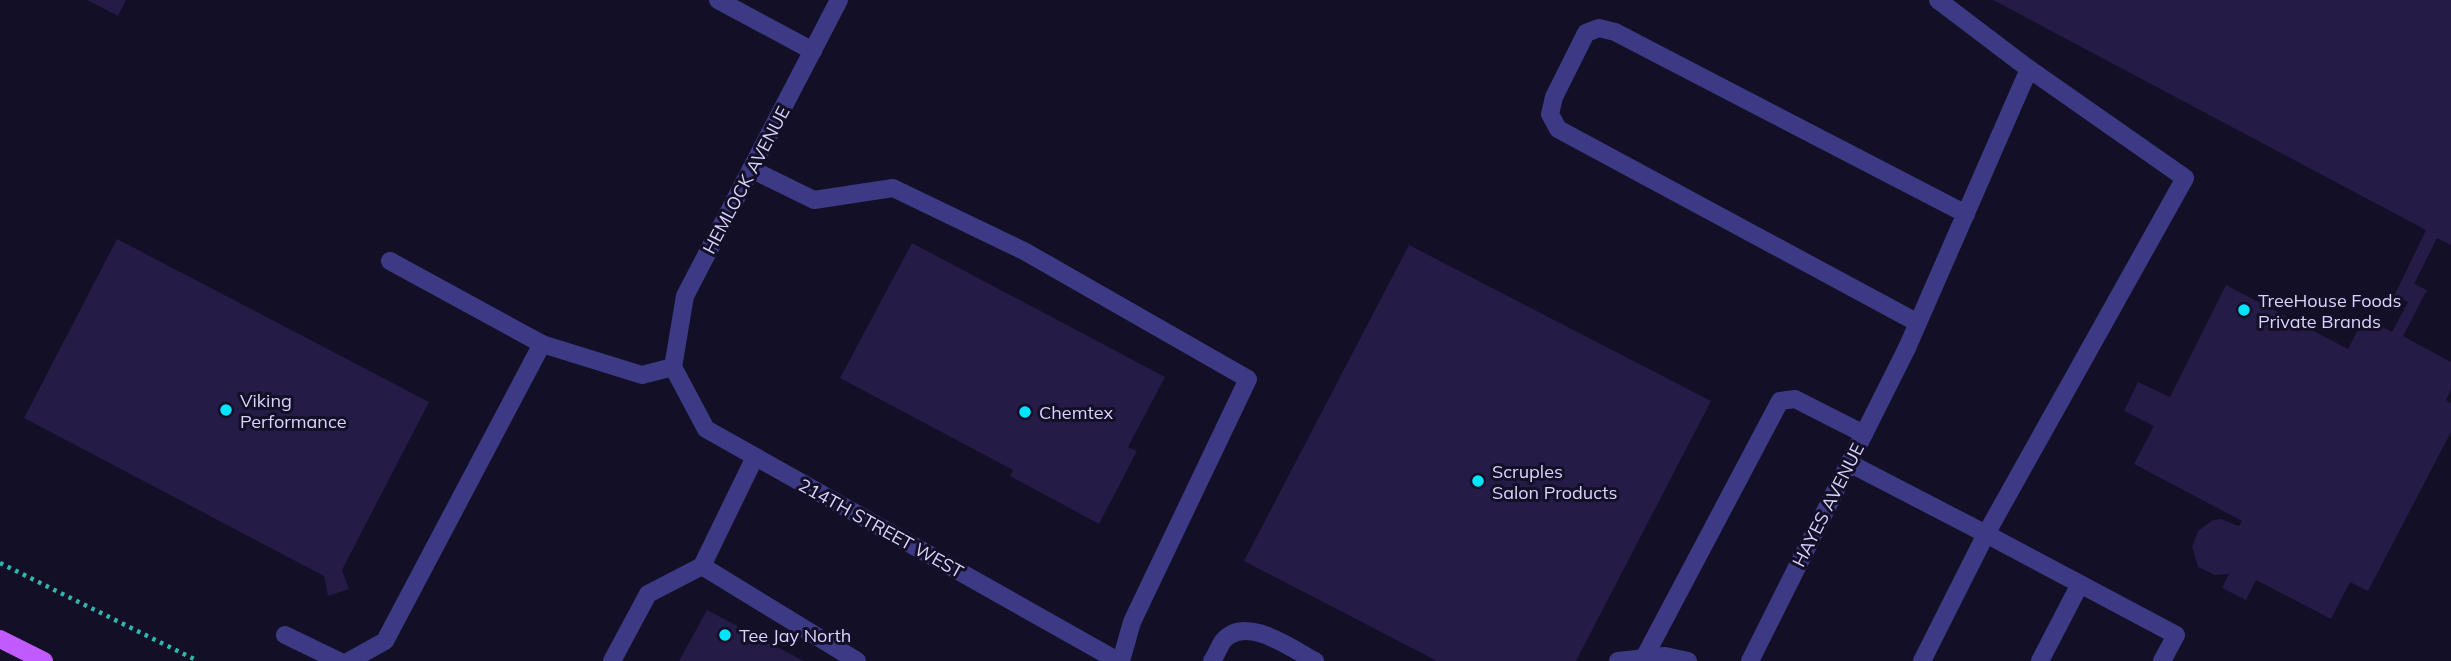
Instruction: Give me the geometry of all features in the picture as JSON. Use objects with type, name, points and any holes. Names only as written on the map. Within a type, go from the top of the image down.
[{"type":"main road","points":[[0,639],[44,661]]},
{"type":"street","points":[[718,0],[813,51]]},
{"type":"street","name":"HEMLOCK AVENUE","points":[[673,367],[685,296],[839,0]]},
{"type":"street","points":[[1922,661],[1986,534],[2185,178],[2029,69],[1938,0]]},
{"type":"street","points":[[1918,323],[1558,129],[1550,114],[1554,97],[1586,33],[1599,28],[1615,32],[1966,214]]},
{"type":"street","name":"HAYES AVENUE","points":[[1750,661],[1907,348],[2029,69]]},
{"type":"street","points":[[751,169],[814,200],[893,188],[1024,251],[1248,379],[1132,622],[1119,661]]},
{"type":"street","points":[[390,261],[542,344],[642,374],[673,367]]},
{"type":"street","points":[[349,661],[385,641],[542,344]]},
{"type":"street","name":"214TH STREET WEST","points":[[673,367],[706,429],[1119,661]]},
{"type":"street","points":[[1644,658],[1780,401],[1795,399],[1864,433]]},
{"type":"street","points":[[612,661],[648,594],[702,566],[755,457]]},
{"type":"street","points":[[1849,463],[2176,635],[2162,661]]},
{"type":"street","points":[[702,566],[857,661]]},
{"type":"street","points":[[2040,661],[2080,584]]},
{"type":"street","points":[[1212,661],[1225,639],[1242,631],[1265,635],[1315,661]]},
{"type":"street","points":[[285,635],[339,661]]},
{"type":"street","points":[[1618,661],[1665,656],[1688,661]]},
{"type":"path","points":[[0,563],[198,661]]},
{"type":"building","points":[[87,0],[126,0],[118,16]]},
{"type":"building","name":"TreeHouse Foods Private Brands","points":[[1993,0],[2451,0],[2451,245],[2437,238],[2414,284],[2427,290],[2403,336],[2451,362],[2451,389],[2446,400],[2451,403],[2451,432],[2368,591],[2350,582],[2331,619],[2256,580],[2246,600],[2222,588],[2229,574],[2215,575],[2198,567],[2192,547],[2198,531],[2213,520],[2221,519],[2239,526],[2242,521],[2134,464],[2154,426],[2124,411],[2138,382],[2170,397],[2226,285],[2348,349],[2364,318],[2392,332],[2408,302],[2394,296],[2426,230]]},
{"type":"building","name":"Viking Performance","points":[[117,239],[429,402],[342,570],[349,589],[328,596],[324,576],[24,418]]},
{"type":"building","name":"Chemtex","points":[[912,243],[1165,377],[1128,447],[1137,451],[1099,524],[1010,476],[1013,470],[840,378]]},
{"type":"building","name":"Scruples Salon Products","points":[[1409,245],[1711,401],[1576,661],[1437,661],[1244,561]]},
{"type":"building","name":"Tee Jay North","points":[[707,610],[804,661],[679,661]]},
{"type":"place","name":"TreeHouse Foods Private Brands","points":[[2244,310]]},
{"type":"place","name":"Viking Performance","points":[[226,410]]},
{"type":"place","name":"Chemtex","points":[[1025,412]]},
{"type":"place","name":"Scruples Salon Products","points":[[1478,481]]},
{"type":"place","name":"Tee Jay North","points":[[725,635]]}]
